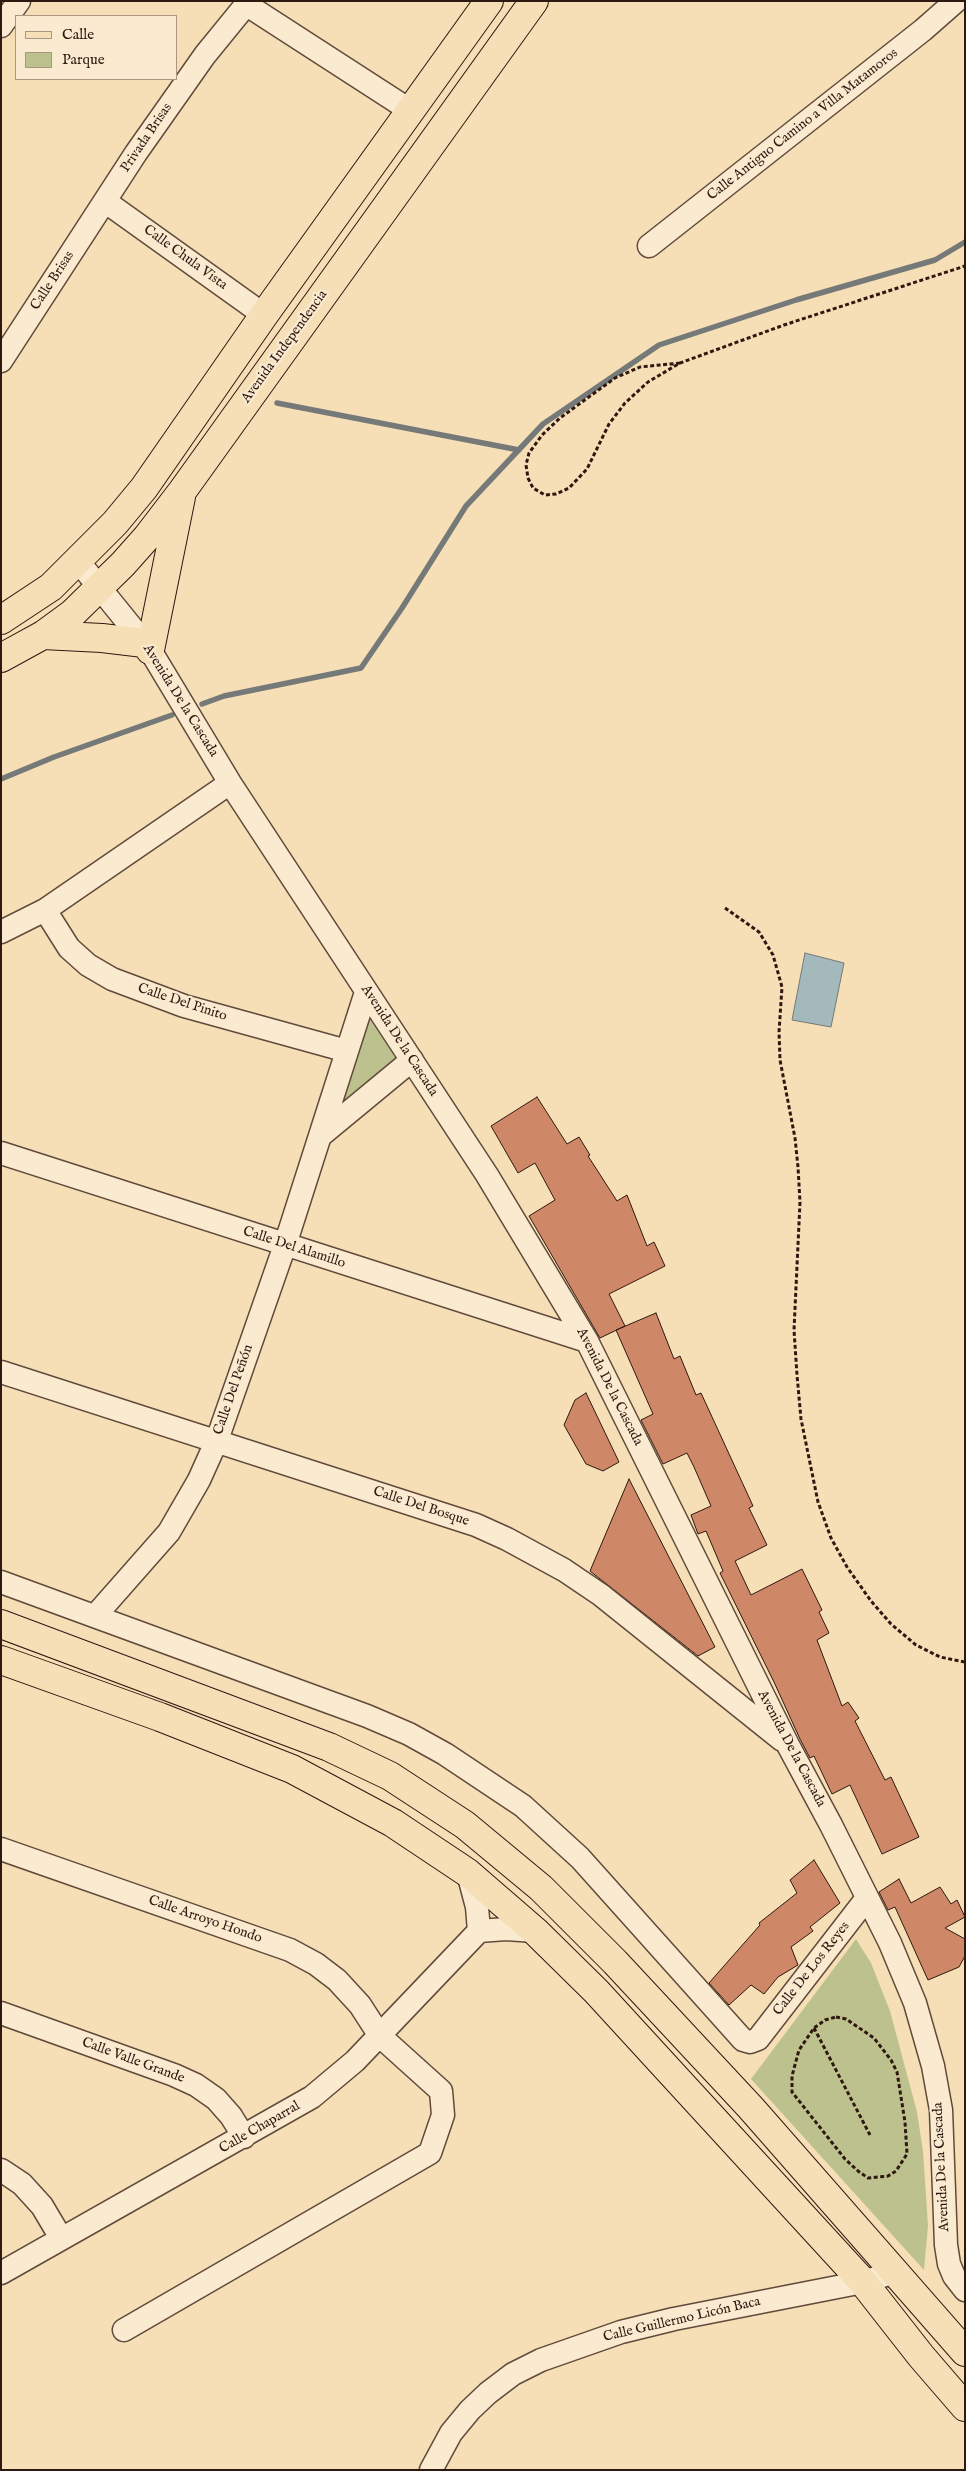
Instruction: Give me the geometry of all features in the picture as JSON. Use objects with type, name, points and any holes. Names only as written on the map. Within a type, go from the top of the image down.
[{"type":"main road","points":[[1,620],[51,586],[78,562],[115,523],[144,488],[264,315],[489,1]]},
{"type":"main road","name":"Avenida Independencia","points":[[1,658],[43,635],[73,613],[100,588],[147,537],[183,490],[534,1]]},
{"type":"main road","points":[[43,635],[102,638],[147,647],[183,490]]},
{"type":"main road","points":[[1,1624],[329,1747],[390,1776],[465,1825],[541,1888],[615,1962],[751,2108],[965,2352]]},
{"type":"main road","points":[[1,1660],[168,1720],[292,1770],[393,1823],[468,1873],[535,1931],[596,1991],[863,2282],[921,2356],[965,2407]]},
{"type":"street","points":[[1,26],[19,1]]},
{"type":"street","name":"Calle Antiguo Camino a Villa Matamoros","points":[[649,246],[923,30],[956,1]]},
{"type":"street","points":[[248,3],[411,111]]},
{"type":"street","name":"Privada Brisas","points":[[106,202],[136,153],[200,63],[248,3]]},
{"type":"street","name":"Calle Chula Vista","points":[[106,202],[264,315]]},
{"type":"street","name":"Calle Brisas","points":[[1,361],[106,202]]},
{"type":"street","name":"Avenida De la Cascada","points":[[78,562],[147,647],[230,782],[487,1175],[587,1341],[788,1745],[867,1898],[915,2003],[933,2066],[941,2110],[946,2245],[949,2264],[954,2276],[965,2290]]},
{"type":"street","points":[[1,932],[45,910],[230,782]]},
{"type":"street","name":"Calle Del Pinito","points":[[45,910],[70,948],[88,966],[112,979],[184,1006],[347,1051]]},
{"type":"street","name":"Calle Del Peñón","points":[[95,1616],[169,1532],[199,1480],[217,1440],[285,1245],[366,992]]},
{"type":"street","points":[[320,1136],[412,1060]]},
{"type":"street","name":"Calle Del Alamillo","points":[[1,1153],[587,1341]]},
{"type":"street","name":"Calle Del Bosque","points":[[1,1372],[476,1525],[523,1547],[564,1570],[601,1595],[788,1745]]},
{"type":"street","points":[[1,1582],[95,1616]]},
{"type":"street","name":"Calle De Los Reyes","points":[[95,1616],[367,1716],[409,1734],[481,1776],[523,1806],[580,1858],[743,2040],[750,2042],[758,2040],[867,1898]]},
{"type":"street","name":"Calle Arroyo Hondo","points":[[1,1849],[290,1950],[316,1964],[337,1980],[360,2005],[380,2036],[441,2091],[443,2115],[430,2153],[124,2330]]},
{"type":"street","points":[[468,1873],[477,1907],[479,1931],[506,1929],[535,1931]]},
{"type":"street","name":"Calle Chaparral","points":[[1,2273],[312,2097],[332,2082],[380,2036],[479,1931]]},
{"type":"street","name":"Calle Valle Grande","points":[[1,2013],[174,2075],[196,2085],[216,2099],[231,2116],[244,2137]]},
{"type":"street","points":[[1,2170],[22,2184],[42,2206],[62,2238]]},
{"type":"street","name":"Calle Guillermo Licón Baca","points":[[431,2470],[451,2434],[470,2410],[507,2379],[541,2360],[621,2332],[863,2282],[895,2272]]},
{"type":"path","points":[[680,363],[640,366],[615,378],[560,418],[542,435],[529,453],[526,465],[528,478],[533,488],[545,495],[556,494],[569,488],[587,469],[609,424],[625,403],[648,382],[680,363],[784,325],[965,266]]},
{"type":"path","points":[[725,908],[760,932],[773,955],[782,987],[779,1032],[780,1060],[795,1138],[799,1176],[794,1330],[797,1375],[801,1419],[818,1502],[831,1538],[847,1567],[871,1601],[891,1624],[916,1645],[940,1657],[965,1662]]},
{"type":"path","points":[[836,2017],[846,2019],[874,2038],[891,2060],[899,2082],[907,2144],[906,2154],[896,2171],[878,2178],[868,2178],[858,2172],[845,2159],[792,2092],[792,2076],[799,2050],[814,2028],[825,2020],[836,2017]]},
{"type":"path","points":[[814,2028],[870,2135]]},
{"type":"green space","points":[[369,1018],[396,1059],[340,1103]]},
{"type":"green space","points":[[856,1939],[871,1963],[890,2011],[917,2112],[923,2151],[928,2226],[924,2270],[751,2079]]},
{"type":"shaded area","points":[[805,953],[844,963],[831,1027],[792,1020]]},
{"type":"building","points":[[537,1097],[567,1144],[579,1137],[590,1155],[588,1156],[617,1201],[627,1195],[647,1246],[654,1242],[665,1266],[609,1294],[625,1326],[600,1338],[529,1216],[555,1200],[535,1163],[518,1173],[491,1126]]},
{"type":"building","points":[[656,1313],[674,1359],[680,1356],[696,1395],[701,1393],[753,1506],[749,1508],[767,1545],[735,1561],[751,1595],[802,1569],[822,1610],[819,1612],[829,1633],[817,1640],[842,1706],[848,1702],[859,1718],[855,1721],[885,1780],[891,1777],[919,1837],[882,1854],[850,1785],[832,1794],[814,1756],[810,1758],[720,1573],[723,1571],[706,1531],[698,1534],[691,1515],[711,1506],[687,1453],[663,1464],[641,1420],[653,1414],[616,1330]]},
{"type":"building","points":[[586,1393],[619,1462],[603,1471],[586,1464],[564,1425],[575,1400]]},
{"type":"building","points":[[629,1479],[715,1647],[698,1656],[590,1571]]},
{"type":"building","points":[[814,1860],[840,1903],[810,1927],[813,1931],[791,1947],[798,1965],[778,1977],[764,1994],[751,1985],[729,2005],[709,1983],[760,1925],[759,1923],[797,1893],[790,1880]]},
{"type":"building","points":[[899,1879],[911,1903],[940,1887],[951,1904],[957,1900],[965,1917],[945,1928],[965,1939],[965,1956],[959,1967],[928,1980],[895,1907],[888,1910],[879,1892]]},
{"type":"waterway","points":[[202,704],[224,696],[361,668],[402,608],[466,506],[543,424],[659,345],[796,300],[935,260],[965,242]]},
{"type":"waterway","points":[[277,403],[519,450]]},
{"type":"waterway","points":[[1,779],[54,757],[172,715]]}]
